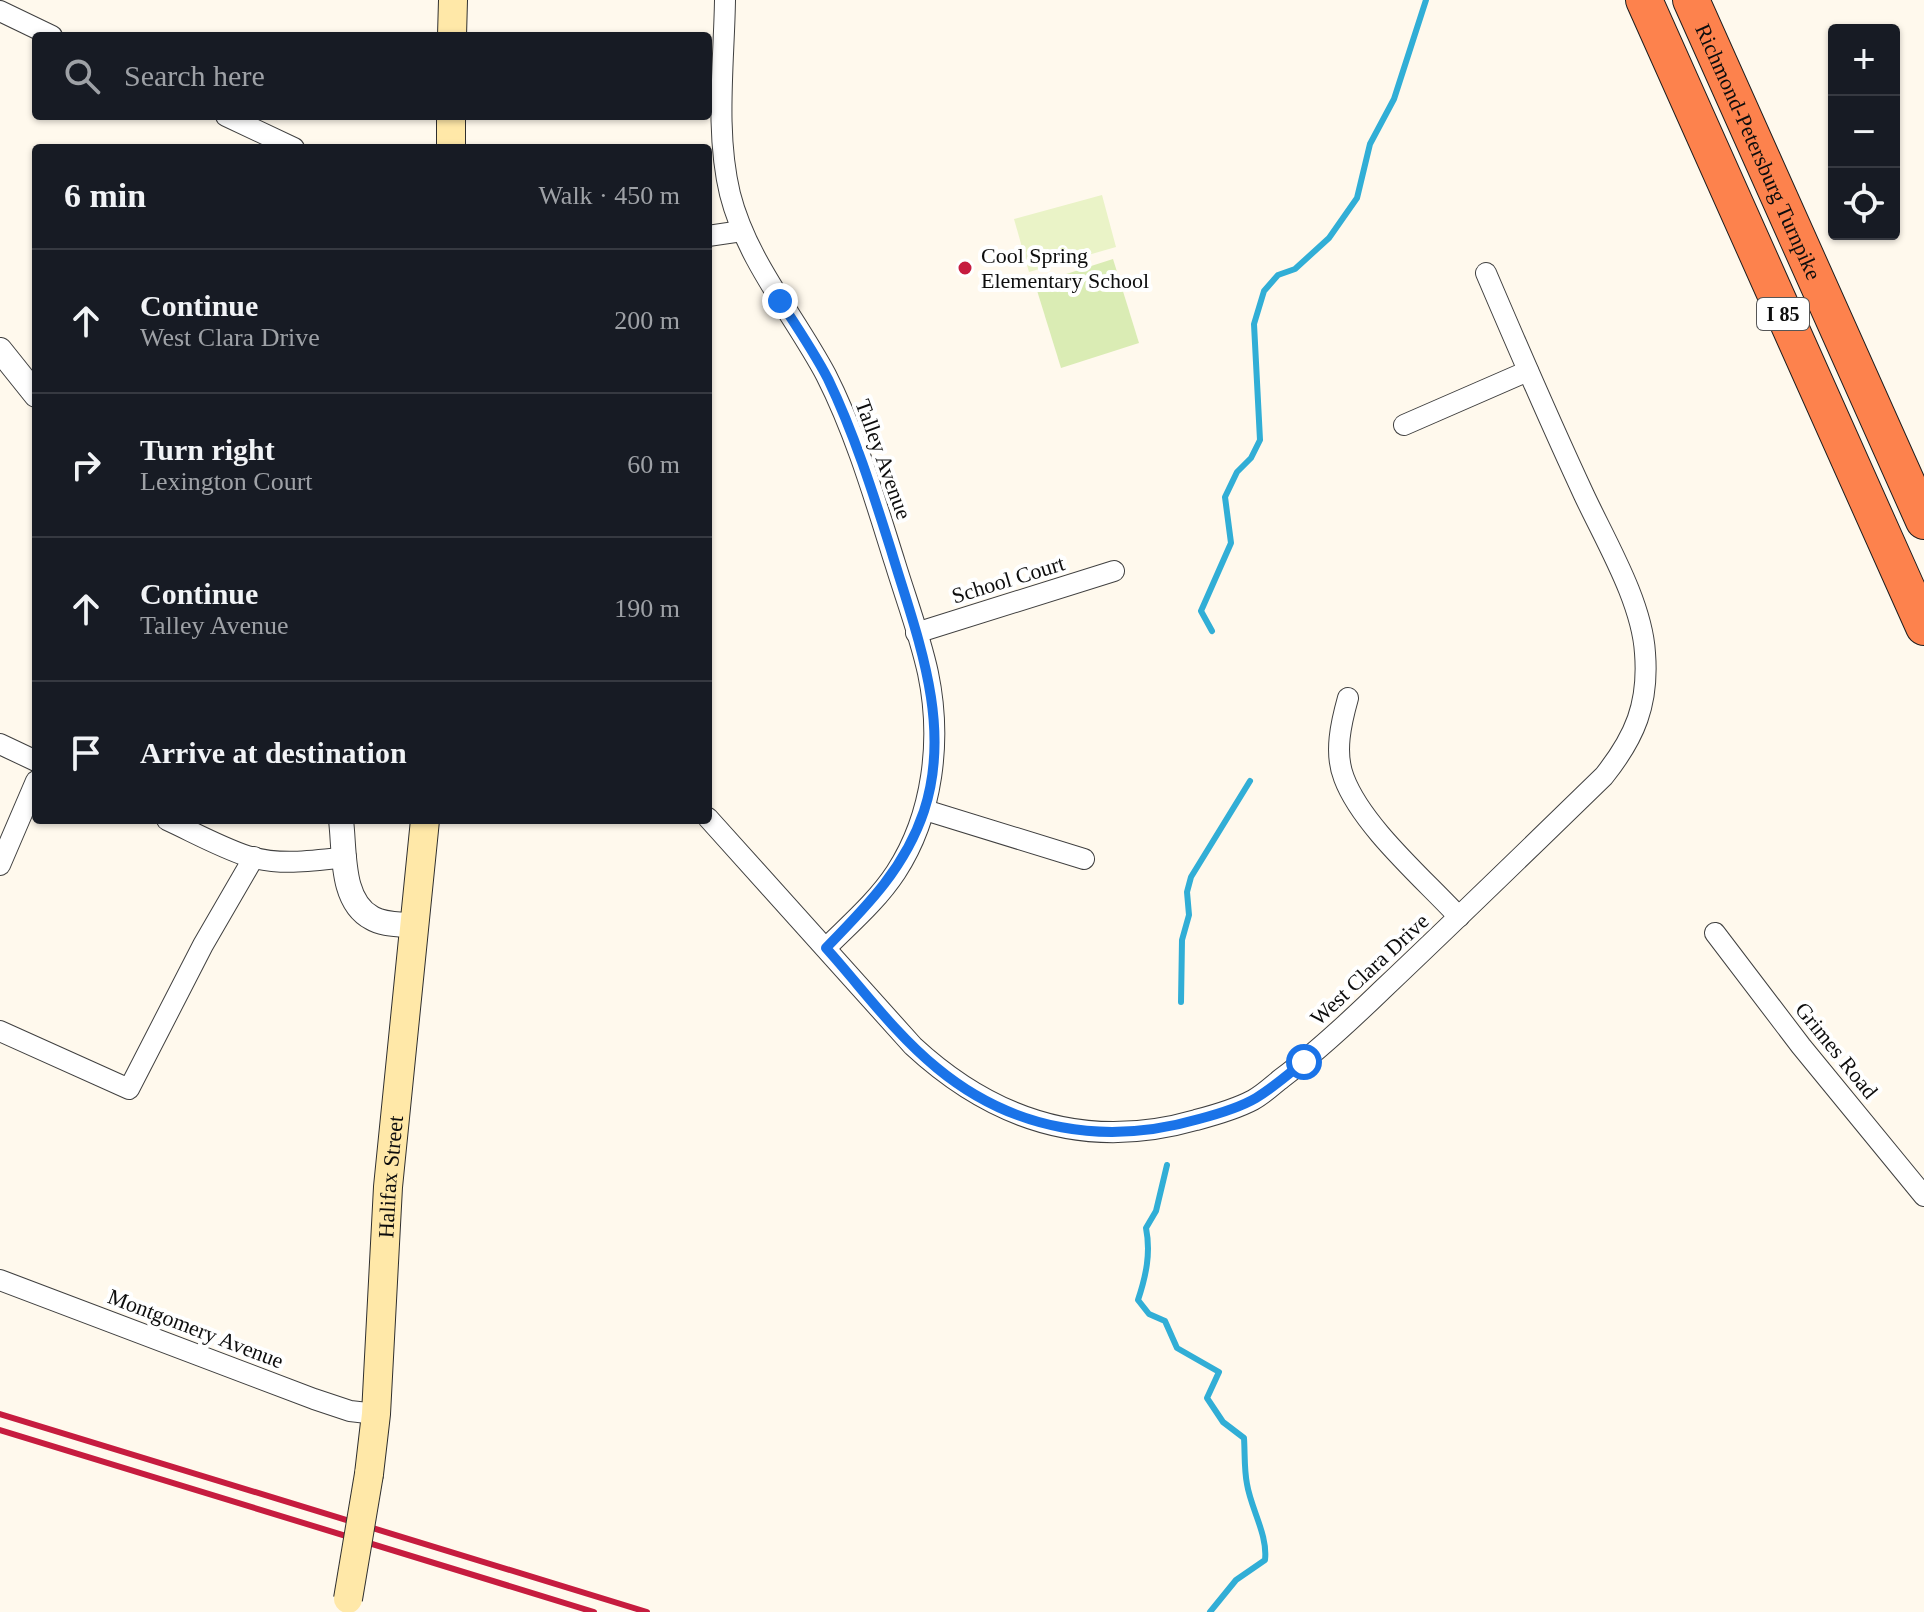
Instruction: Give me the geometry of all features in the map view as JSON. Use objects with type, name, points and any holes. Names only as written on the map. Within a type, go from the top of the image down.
[{"type":"highway","name":"Richmond-Petersburg Turnpike","points":[[1644,0],[1924,627]]},
{"type":"highway","name":"Richmond-Petersburg Turnpike","points":[[1691,0],[1924,521]]},
{"type":"main road","points":[[452,32],[453,0]]},
{"type":"main road","points":[[451,120],[451,144]]},
{"type":"main road","name":"Halifax Street","points":[[346,1606],[376,1414],[388,1187],[425,824]]},
{"type":"street","name":"Talley Avenue","points":[[725,0],[724,158],[730,193],[742,231],[780,301],[811,348],[846,419],[916,633],[928,673],[932,705],[934,746],[925,810],[912,841],[896,872],[873,901],[826,948]]},
{"type":"street","points":[[0,11],[44,32]]},
{"type":"street","points":[[234,120],[286,144]]},
{"type":"street","points":[[712,235],[742,231]]},
{"type":"street","name":"West Clara Drive","points":[[712,822],[913,1046],[937,1069],[970,1092],[1033,1121],[1102,1132],[1141,1132],[1215,1115],[1255,1099],[1332,1037],[1604,776],[1633,736],[1642,710],[1646,677],[1642,637],[1627,588],[1486,273]]},
{"type":"street","points":[[0,350],[32,390]]},
{"type":"street","points":[[1404,425],[1528,371]]},
{"type":"street","name":"School Court","points":[[916,633],[1114,571]]},
{"type":"street","points":[[1348,698],[1339,745],[1344,779],[1359,805],[1387,841],[1459,917]]},
{"type":"street","points":[[0,744],[32,759]]},
{"type":"street","points":[[0,865],[32,790]]},
{"type":"street","points":[[925,810],[1084,859]]},
{"type":"street","points":[[176,824],[254,857],[306,862],[346,857]]},
{"type":"street","points":[[342,824],[353,900],[362,912],[374,920],[415,926]]},
{"type":"street","points":[[0,1031],[129,1089],[203,945],[254,857]]},
{"type":"street","name":"Grimes Road","points":[[1715,933],[1801,1046],[1924,1196]]},
{"type":"street","name":"Montgomery Avenue","points":[[0,1280],[314,1399],[350,1411],[376,1414]]},
{"type":"green space","points":[[1102,195],[1116,247],[1029,272],[1014,219]]},
{"type":"green space","points":[[1113,259],[1139,343],[1061,368],[1035,284]]},
{"type":"waterway","points":[[1212,631],[1201,611],[1231,543],[1225,497],[1237,472],[1251,458],[1260,440],[1254,324],[1264,291],[1278,275],[1295,269],[1329,238],[1357,198],[1370,144],[1394,99],[1426,0]]},
{"type":"waterway","points":[[1181,1002],[1182,940],[1189,915],[1187,892],[1191,877],[1250,781]]},
{"type":"waterway","points":[[1167,1165],[1156,1211],[1146,1228],[1147,1264],[1138,1300],[1149,1314],[1165,1321],[1177,1348],[1219,1372],[1207,1398],[1223,1422],[1244,1438],[1247,1484],[1265,1551],[1265,1560],[1236,1580],[1210,1612]]},
{"type":"railway","points":[[0,1414],[647,1612]]},
{"type":"railway","points":[[0,1430],[594,1612]]},
{"type":"place","name":"Cool Spring Elementary School","points":[[965,268]]},
{"type":"route","points":[[780,301],[811,348],[846,419],[916,633],[928,673],[932,705],[934,746],[930,787],[925,810],[912,841],[896,872],[873,901],[826,948],[937,1069],[970,1092],[1033,1121],[1102,1132],[1141,1132],[1174,1126],[1215,1115],[1255,1099],[1304,1062]]}]
